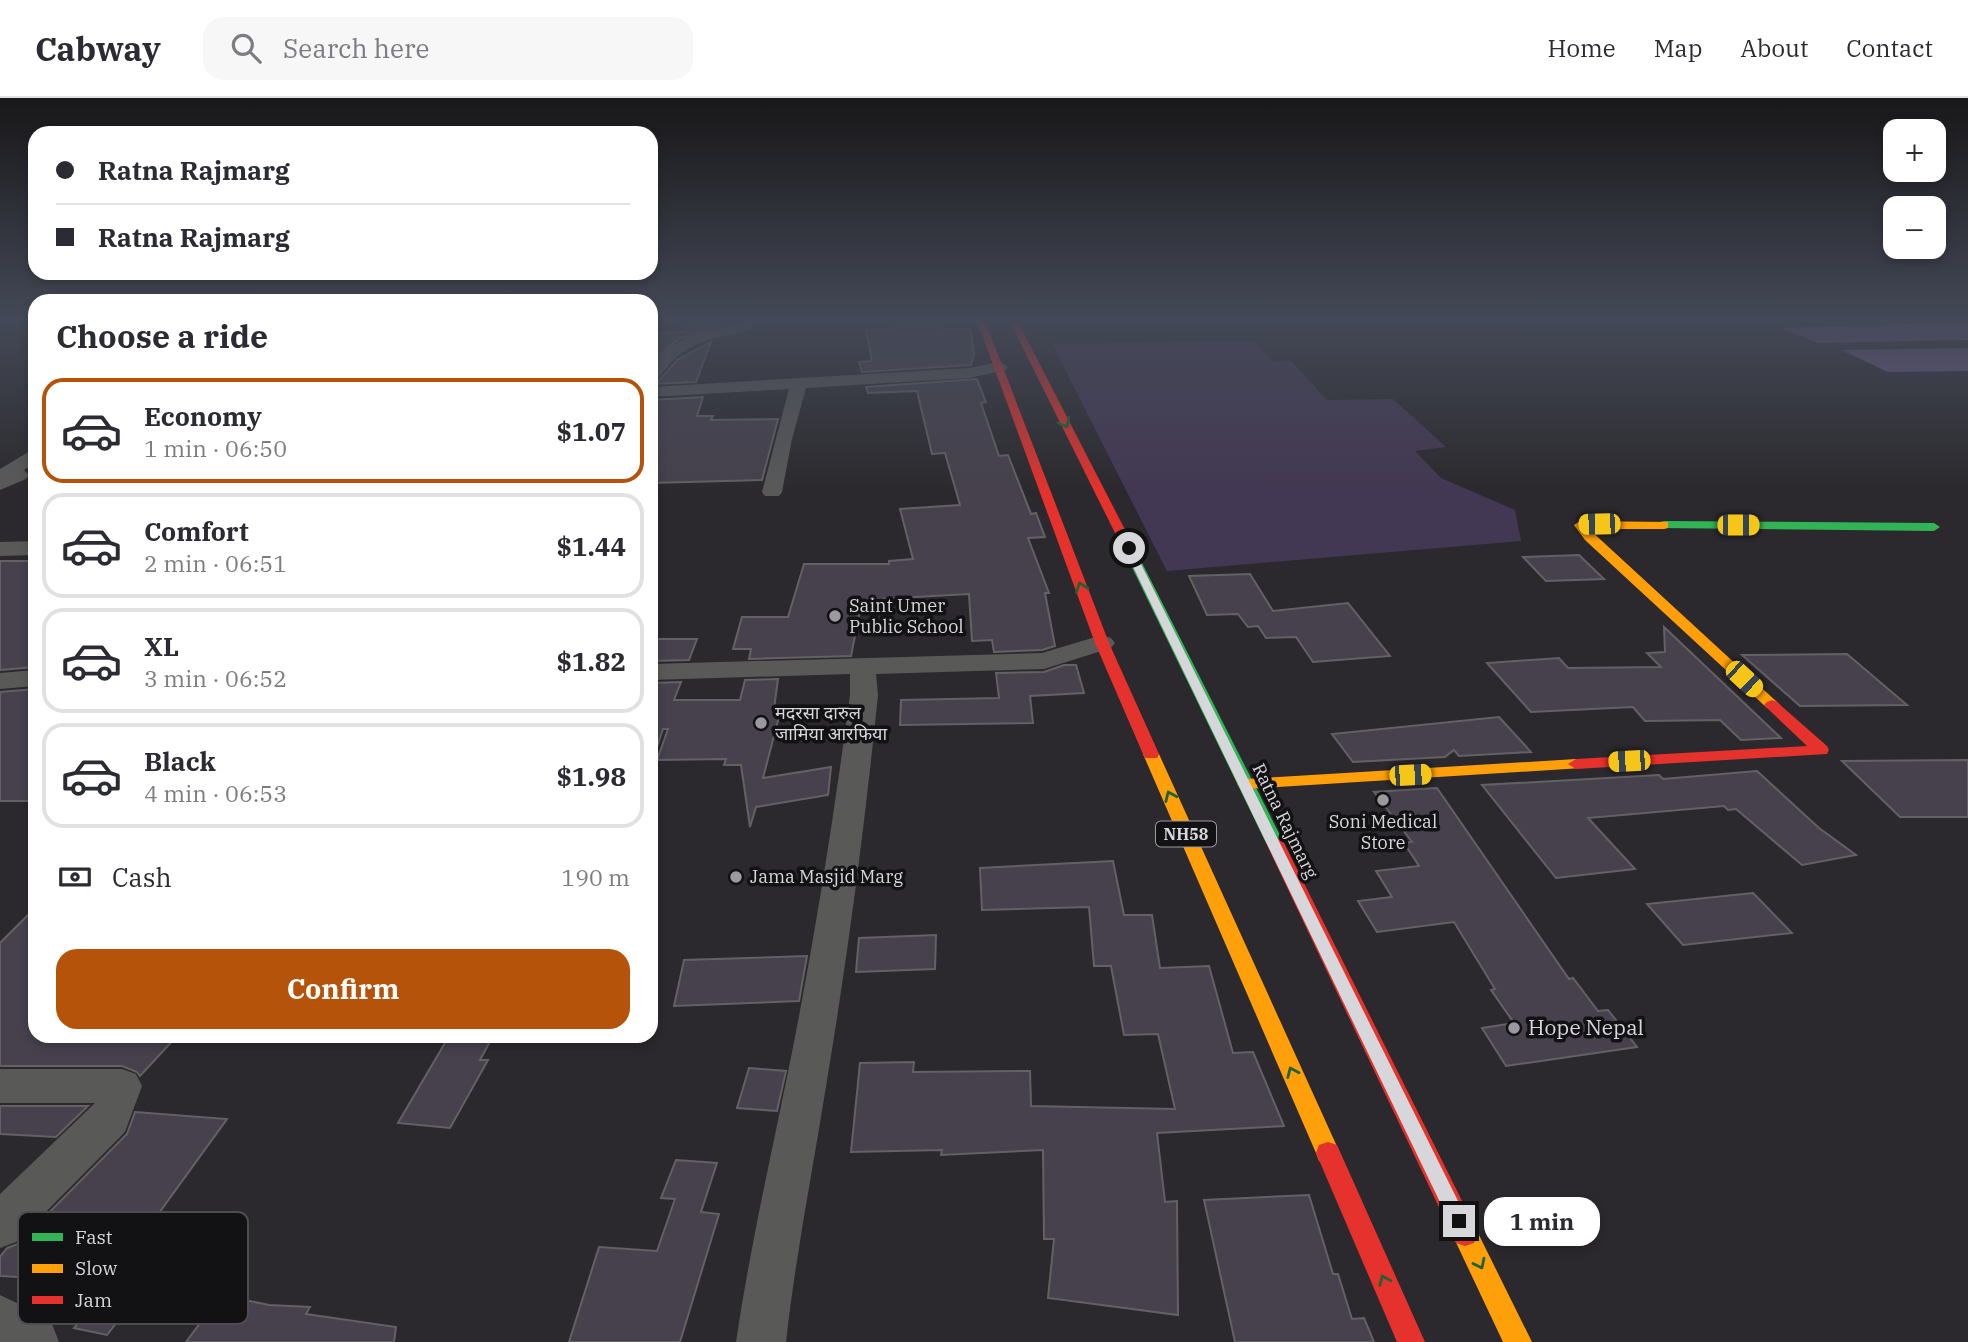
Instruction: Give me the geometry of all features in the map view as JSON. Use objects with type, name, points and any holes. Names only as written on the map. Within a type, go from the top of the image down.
[{"type":"main road","name":"NH58","points":[[1003,376],[1102,643],[1411,1342]]},
{"type":"main road","name":"Ratna Rajmarg","points":[[1041,376],[1246,784],[1518,1342]]},
{"type":"main road","points":[[1246,784],[1821,750],[1589,537],[1580,525],[1934,527]]},
{"type":"street","points":[[658,392],[922,376]]},
{"type":"street","points":[[772,492],[783,439],[799,384]]},
{"type":"street","points":[[27,473],[6,474],[28,459]]},
{"type":"street","points":[[0,484],[27,473]]},
{"type":"street","points":[[0,549],[28,548]]},
{"type":"street","points":[[658,672],[1044,660],[1102,643]]},
{"type":"street","points":[[761,1342],[771,1264],[808,1075],[847,840],[864,695],[863,666]]},
{"type":"street","points":[[0,1086],[122,1086],[110,1119],[0,1226]]},
{"type":"street","points":[[0,1320],[34,1342]]},
{"type":"shaded area","points":[[1068,376],[1305,376],[1327,400],[1393,399],[1446,447],[1415,451],[1441,478],[1515,510],[1521,541],[1167,571]]},
{"type":"building","points":[[663,376],[698,376],[696,382],[658,384]]},
{"type":"building","points":[[977,379],[986,402],[981,403],[999,456],[1008,455],[1031,514],[1036,513],[1045,537],[1028,538],[1049,593],[1045,593],[1055,646],[1042,650],[994,652],[992,640],[972,641],[969,594],[862,600],[851,656],[749,659],[751,649],[733,649],[742,617],[788,617],[804,564],[889,564],[889,561],[913,559],[900,509],[960,505],[945,453],[932,454],[917,391],[868,393],[866,387]]},
{"type":"building","points":[[703,397],[697,416],[713,416],[711,420],[778,419],[762,480],[658,483],[658,400]]},
{"type":"building","points":[[1579,555],[1604,579],[1546,581],[1523,557]]},
{"type":"building","points":[[0,561],[28,561],[28,668],[0,670]]},
{"type":"building","points":[[1250,574],[1273,611],[1348,603],[1390,656],[1313,662],[1296,637],[1266,638],[1258,626],[1248,627],[1238,614],[1207,615],[1189,576]]},
{"type":"building","points":[[1664,627],[1781,738],[1741,740],[1720,720],[1645,721],[1633,707],[1531,712],[1487,663],[1559,658],[1568,668],[1661,667],[1647,653],[1665,652]]},
{"type":"building","points":[[658,639],[697,639],[689,660],[658,661]]},
{"type":"building","points":[[1847,654],[1907,705],[1800,706],[1742,655]]},
{"type":"building","points":[[1064,665],[1076,665],[1084,693],[1030,696],[1033,723],[900,725],[901,700],[999,698],[996,673],[1044,672]]},
{"type":"building","points":[[778,679],[774,709],[781,709],[763,778],[831,767],[828,795],[756,807],[750,827],[741,765],[724,765],[726,759],[658,760],[668,729],[663,729],[658,744],[658,683],[681,682],[674,700],[740,700],[745,680]]},
{"type":"building","points":[[28,690],[28,801],[0,801],[0,692]]},
{"type":"building","points":[[1499,717],[1531,752],[1459,756],[1454,750],[1445,757],[1353,762],[1332,734]]},
{"type":"building","points":[[1968,760],[1968,817],[1900,817],[1842,761]]},
{"type":"building","points":[[1757,771],[1819,828],[1856,855],[1802,865],[1736,809],[1728,810],[1724,806],[1588,818],[1635,869],[1556,878],[1482,785],[1659,775],[1663,779]]},
{"type":"building","points":[[1437,788],[1569,979],[1573,978],[1598,1011],[1608,1010],[1637,1047],[1506,1066],[1482,1028],[1514,1023],[1491,990],[1495,989],[1454,922],[1377,932],[1358,901],[1392,897],[1376,871],[1419,866],[1404,843],[1412,842],[1374,792]]},
{"type":"building","points":[[1113,861],[1124,915],[1152,915],[1160,968],[1209,966],[1233,1053],[1253,1052],[1284,1126],[1157,1133],[1165,1202],[1177,1201],[1178,1315],[1048,1298],[1054,1239],[1044,1239],[1043,1150],[941,1155],[942,1150],[851,1152],[860,1063],[914,1062],[913,1072],[1030,1071],[1031,1106],[1175,1109],[1158,1034],[1124,1035],[1111,966],[1094,966],[1089,907],[982,910],[980,868]]},
{"type":"building","points":[[1753,893],[1792,933],[1683,945],[1647,904]]},
{"type":"building","points":[[28,915],[28,1043],[171,1043],[140,1076],[122,1066],[0,1066],[0,943]]},
{"type":"building","points":[[936,935],[935,969],[856,972],[859,938]]},
{"type":"building","points":[[807,956],[799,1001],[674,1006],[684,960]]},
{"type":"building","points":[[445,1043],[489,1043],[480,1060],[488,1060],[450,1128],[398,1123]]},
{"type":"building","points":[[749,1068],[786,1071],[777,1111],[737,1108]]},
{"type":"building","points":[[0,1106],[88,1106],[56,1137],[0,1134]]},
{"type":"building","points":[[135,1112],[227,1119],[160,1212],[50,1212],[127,1134]]},
{"type":"building","points":[[676,1160],[717,1163],[701,1212],[719,1214],[680,1342],[569,1342],[599,1247],[657,1251],[675,1199],[661,1198]]},
{"type":"building","points":[[1309,1195],[1333,1274],[1338,1274],[1352,1319],[1364,1318],[1374,1342],[1235,1342],[1204,1200]]},
{"type":"building","points":[[18,1244],[18,1277],[0,1276],[0,1257],[7,1248]]},
{"type":"building","points":[[248,1301],[269,1305],[310,1307],[306,1314],[396,1327],[394,1342],[186,1342],[199,1324],[248,1324]]},
{"type":"building","points":[[77,1324],[116,1324],[107,1335],[74,1328]]},
{"type":"traffic: fast","points":[[1664,525],[1934,527]]},
{"type":"traffic: fast","points":[[1131,553],[1275,843]]},
{"type":"traffic: slow","points":[[1664,525],[1580,525],[1589,537],[1772,705]]},
{"type":"traffic: slow","points":[[1151,754],[1328,1153]]},
{"type":"traffic: slow","points":[[1246,784],[1576,764]]},
{"type":"traffic: slow","points":[[1465,1234],[1518,1342]]},
{"type":"traffic: jam","points":[[1002,376],[1102,643],[1151,754]]},
{"type":"traffic: jam","points":[[1041,376],[1131,553]]},
{"type":"traffic: jam","points":[[1576,764],[1821,750],[1772,705]]},
{"type":"traffic: jam","points":[[1275,843],[1465,1234]]},
{"type":"traffic: jam","points":[[1328,1153],[1411,1342]]},
{"type":"place","name":"Saint Umer Public School","points":[[835,616]]},
{"type":"place","name":"मदरसा दारुल जामिया आरफिया","points":[[761,723]]},
{"type":"place","name":"Soni Medical Store","points":[[1383,800]]},
{"type":"place","name":"Jama Masjid Marg","points":[[736,877]]},
{"type":"place","name":"Hope Nepal","points":[[1514,1028]]},
{"type":"route","points":[[1129,548],[1459,1221]]}]
